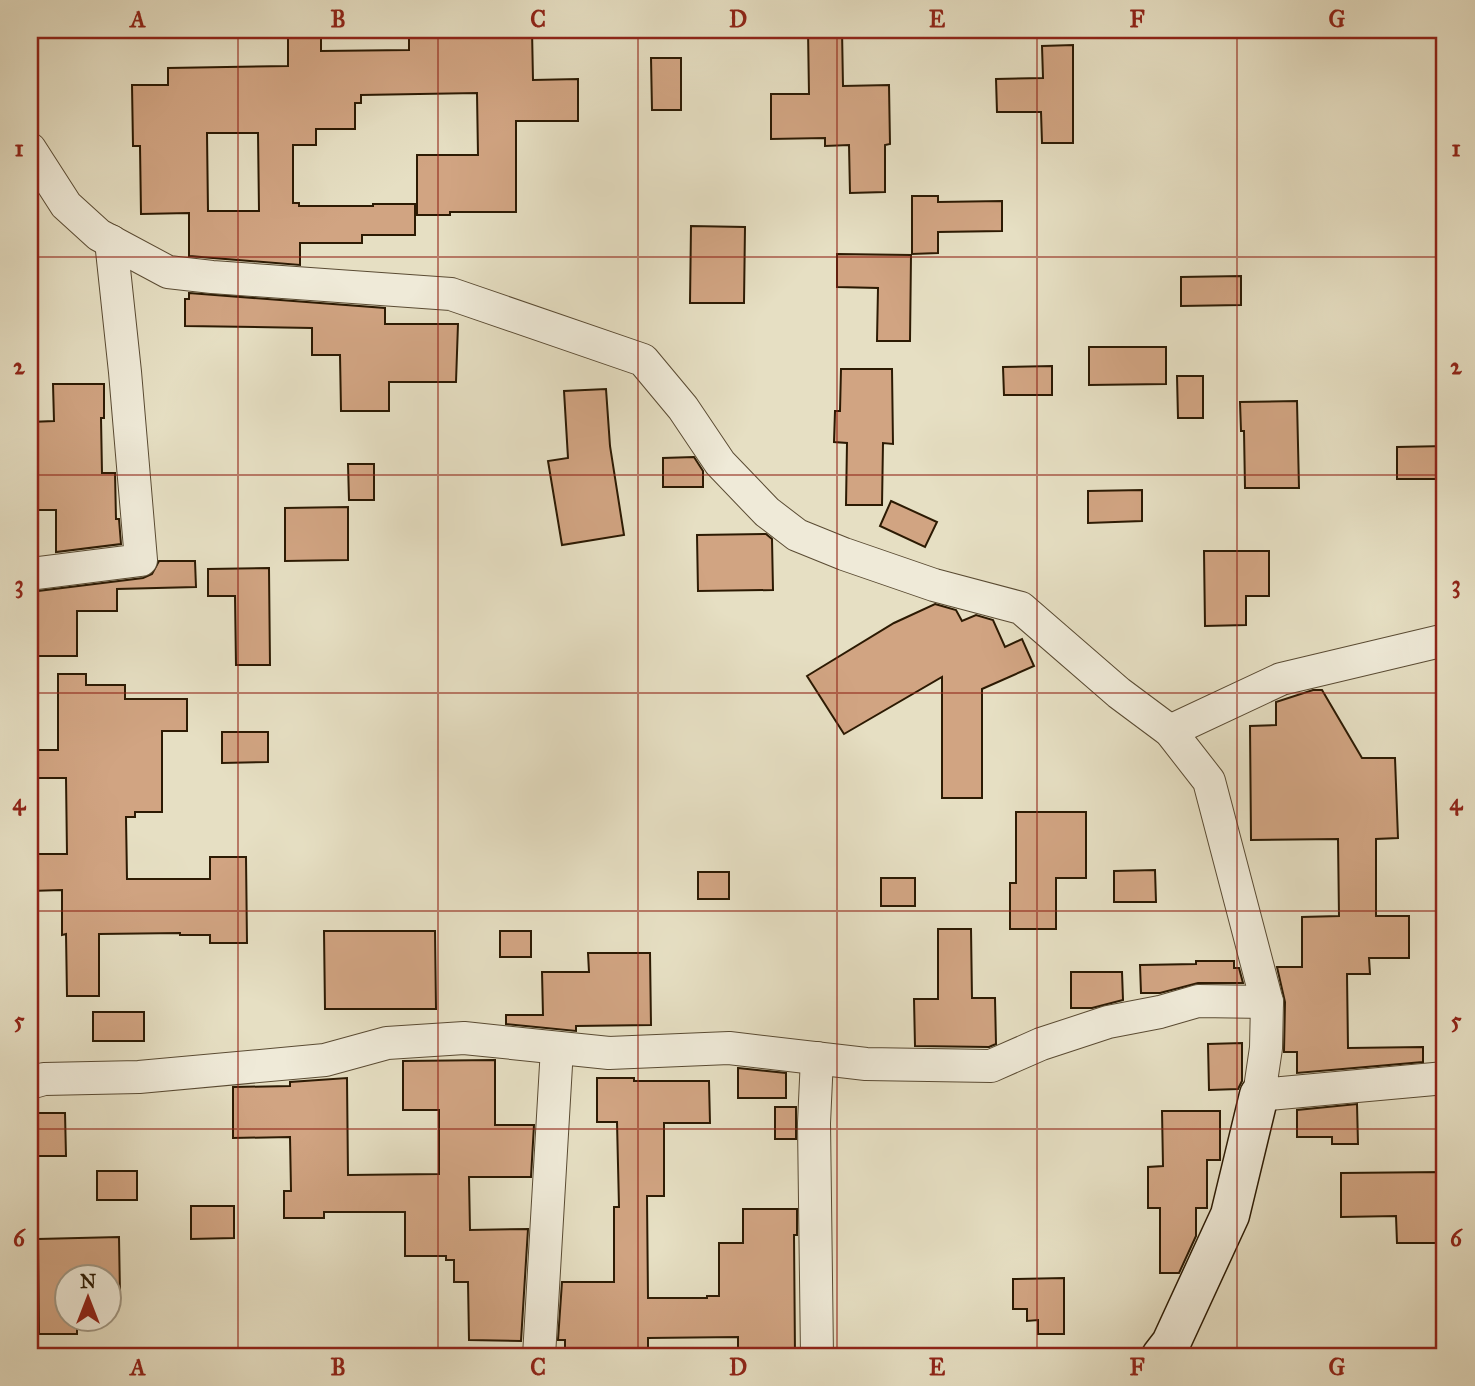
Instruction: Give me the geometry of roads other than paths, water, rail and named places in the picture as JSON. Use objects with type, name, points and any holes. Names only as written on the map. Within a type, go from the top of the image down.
[{"type":"street","points":[[30,149],[66,205],[99,235],[169,272],[451,294],[643,360],[682,408],[720,463],[767,512],[797,535],[934,585],[1021,608],[1119,693],[1170,730],[1209,781],[1267,1002],[1266,1048],[1259,1096],[1230,1215],[1171,1343],[1161,1356]]},
{"type":"street","points":[[30,575],[141,560],[111,241]]},
{"type":"street","points":[[1170,730],[1282,679],[1445,640]]},
{"type":"street","points":[[30,1083],[44,1079],[139,1077],[325,1060],[387,1043],[464,1038],[609,1054],[729,1048],[866,1064],[991,1066],[1041,1044],[1108,1023],[1198,1002],[1267,1002]]},
{"type":"street","points":[[540,1356],[557,1048]]},
{"type":"street","points":[[817,1058],[814,1122],[817,1356]]},
{"type":"street","points":[[1259,1096],[1445,1078]]}]
